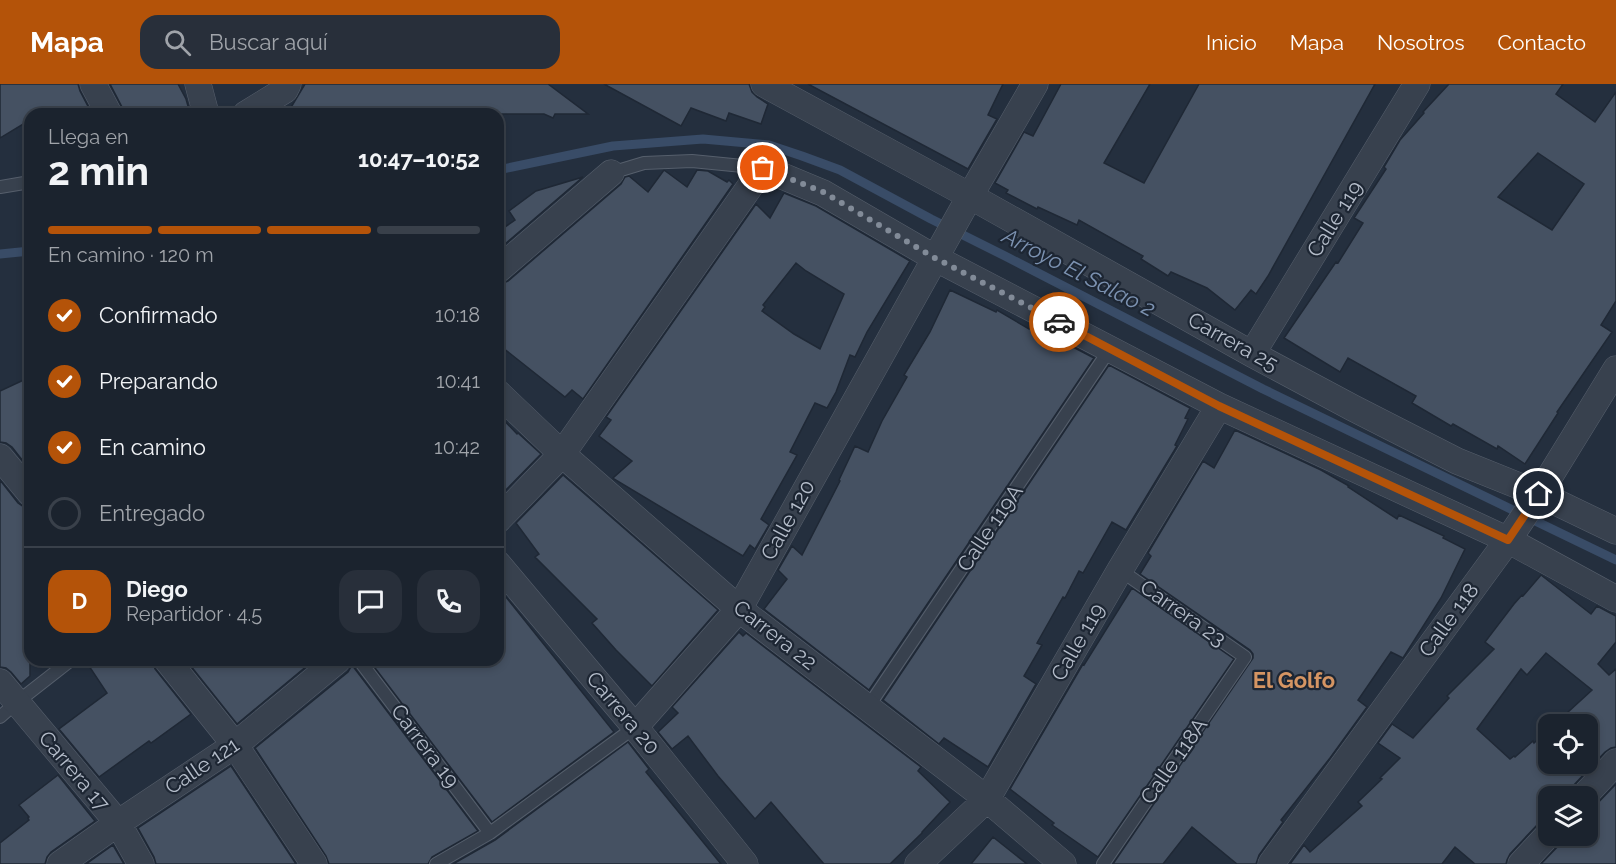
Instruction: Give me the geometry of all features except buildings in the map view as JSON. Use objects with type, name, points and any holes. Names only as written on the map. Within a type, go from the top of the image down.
[{"type":"street","points":[[93,84],[106,108]]},
{"type":"street","points":[[198,84],[204,108]]},
{"type":"street","points":[[256,108],[285,90],[288,84]]},
{"type":"street","name":"Carrera 25","points":[[764,84],[966,203],[1252,354],[1457,461],[1539,494],[1616,531]]},
{"type":"street","name":"Calle 120","points":[[635,726],[739,609],[1035,84]]},
{"type":"street","name":"Calle 119","points":[[1252,354],[1417,84]]},
{"type":"street","points":[[504,514],[562,454],[763,168],[823,192],[941,248],[1110,349],[1219,406],[1508,540],[1616,599]]},
{"type":"street","points":[[504,265],[611,173]]},
{"type":"street","name":"Calle 118","points":[[1271,864],[1508,540],[1616,369]]},
{"type":"street","name":"Carrera 22","points":[[504,399],[562,454],[739,609],[987,799],[1063,864]]},
{"type":"street","name":"Calle 119","points":[[918,864],[987,799],[1120,570],[1219,406]]},
{"type":"street","points":[[0,457],[24,486]]},
{"type":"street","name":"Carrera 20","points":[[504,571],[635,726],[746,864]]},
{"type":"street","points":[[172,666],[235,745],[314,864]]},
{"type":"street","name":"Calle 121","points":[[60,864],[235,745],[331,666]]},
{"type":"street","name":"Carrera 17","points":[[0,682],[8,710],[118,823],[141,864]]},
{"type":"street","points":[[1593,786],[1616,762]]},
{"type":"street","points":[[1521,864],[1538,846]]},
{"type":"lane","points":[[611,173],[644,163],[692,161],[763,168]]},
{"type":"lane","points":[[0,187],[24,183]]},
{"type":"lane","name":"Calle 119A","points":[[868,707],[1110,349]]},
{"type":"lane","name":"Carrera 23","points":[[1120,570],[1245,657]]},
{"type":"lane","name":"Calle 118A","points":[[1103,864],[1245,657]]},
{"type":"lane","points":[[8,710],[63,666]]},
{"type":"lane","name":"Carrera 19","points":[[364,666],[490,833]]},
{"type":"lane","name":"Calle 120","points":[[436,864],[490,833],[635,726]]},
{"type":"waterway","name":"Arroyo El Salao 2","points":[[504,169],[613,146],[703,139],[769,145],[802,156],[840,170],[1263,389],[1616,560]]},
{"type":"waterway","name":"Arroyo El Salao 2","points":[[0,254],[24,252]]},
{"type":"way so far","points":[[763,168],[823,192],[935,258],[1059,322]]},
{"type":"district","name":"El Golfo","points":[[1294,680]]},
{"type":"route","points":[[1059,322],[1219,406],[1508,540],[1539,494]]}]
